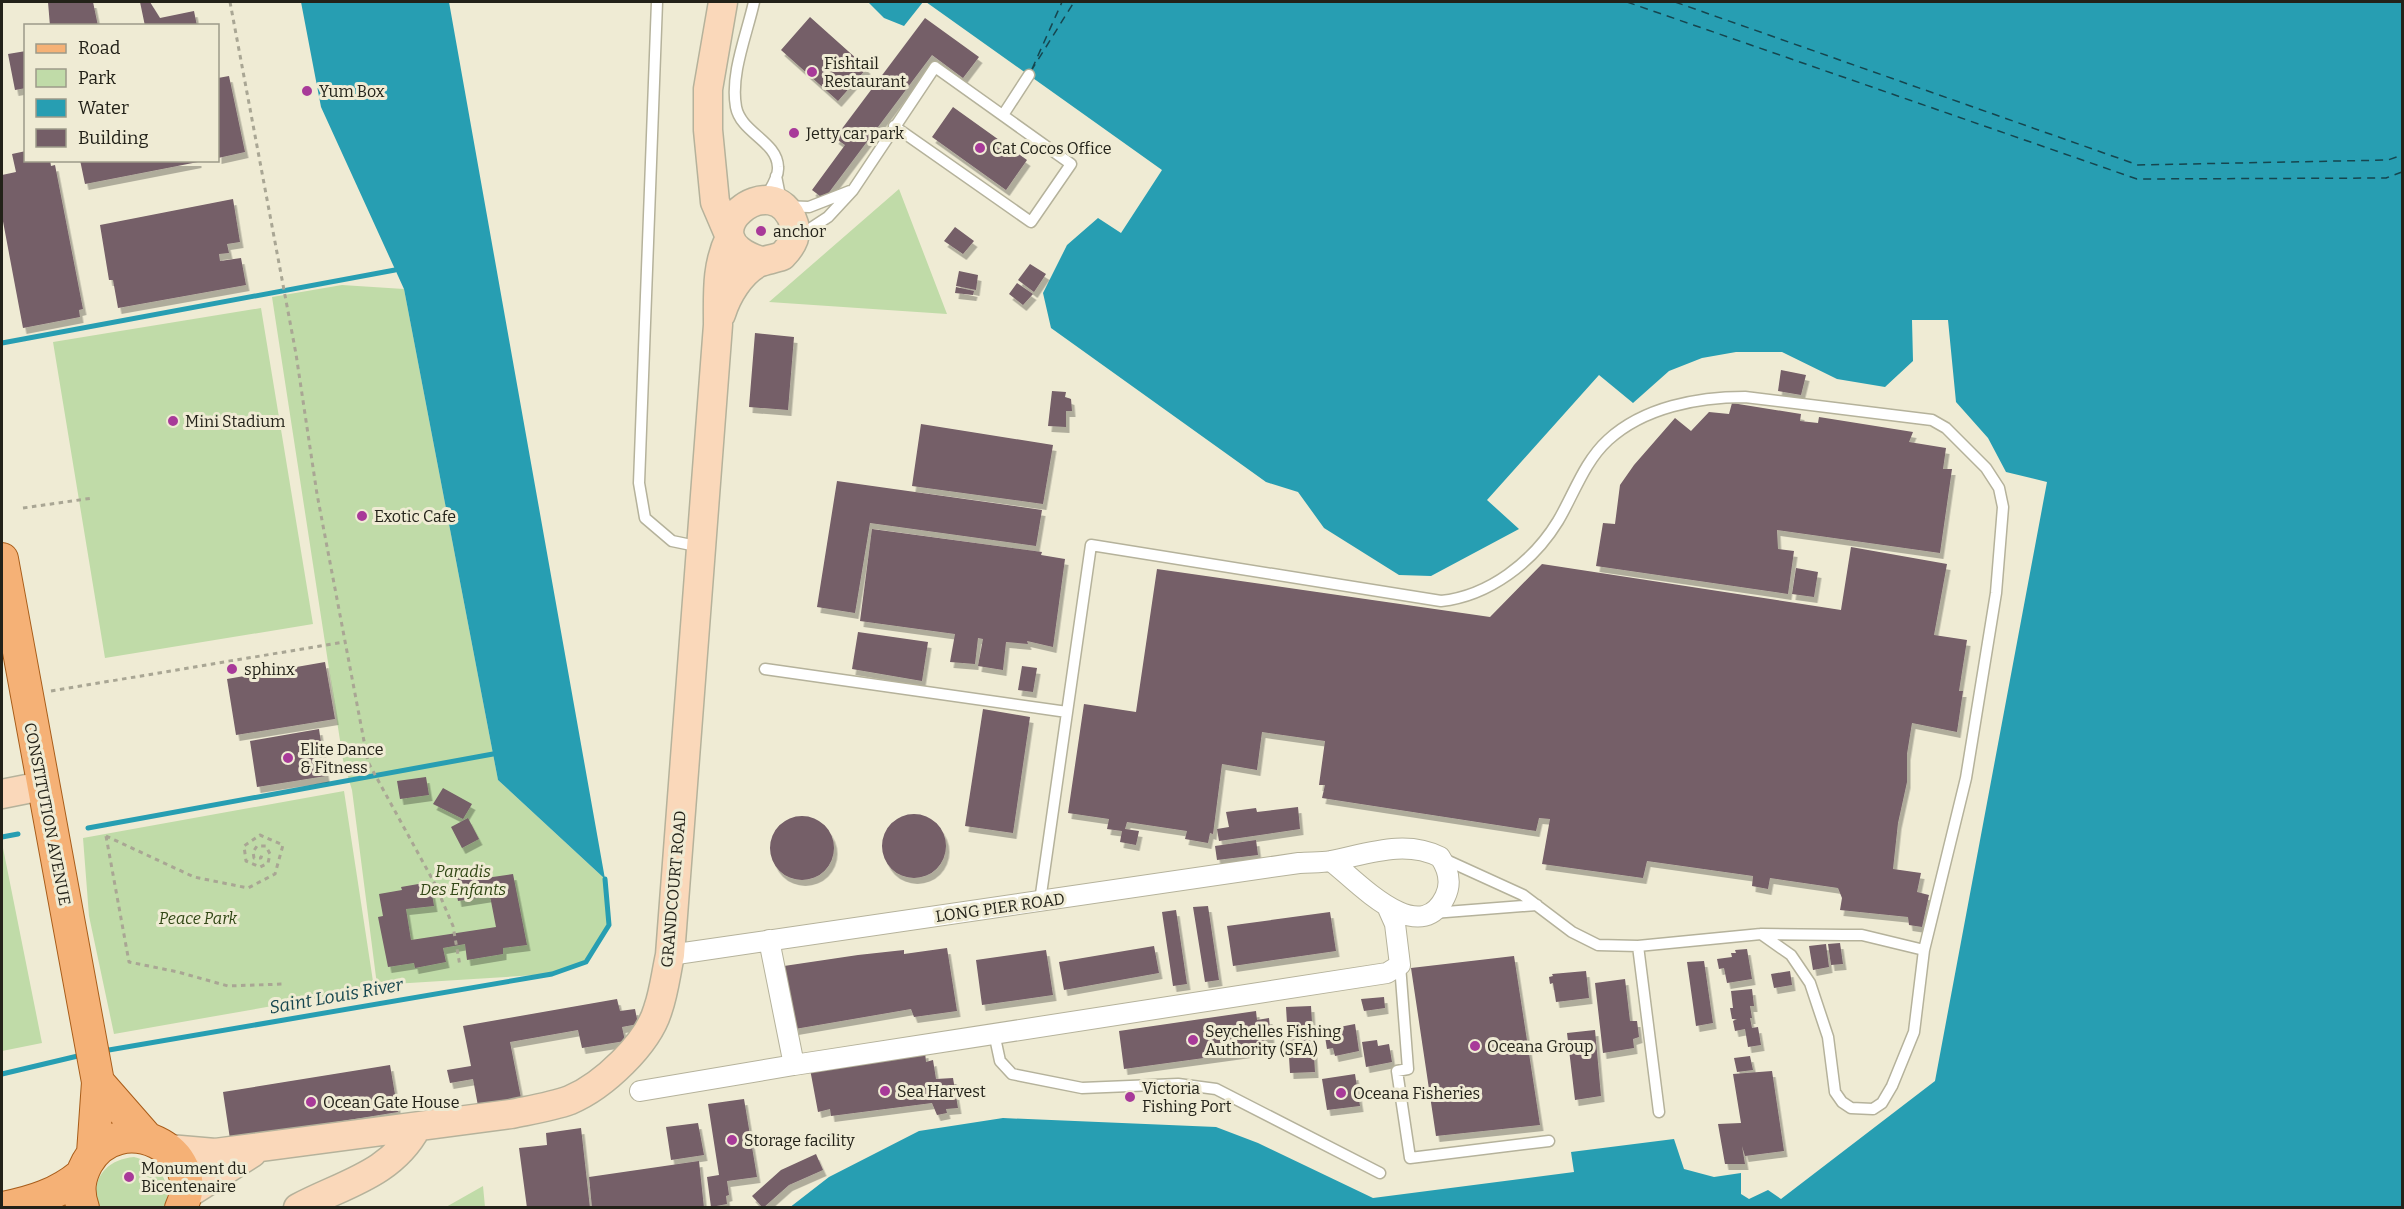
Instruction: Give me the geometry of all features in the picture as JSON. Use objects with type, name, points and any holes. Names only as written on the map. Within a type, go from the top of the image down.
[{"type":"main road","name":"CONSTITUTION AVENUE","points":[[2,559],[97,1076],[87,1164],[79,1196],[83,1208]]},
{"type":"main road","points":[[97,1076],[183,1170],[185,1202]]},
{"type":"main road","points":[[3,1208],[26,1203],[63,1190],[109,1141],[128,1136],[158,1143]]},
{"type":"street","points":[[723,2],[708,89],[708,130],[715,202],[735,247],[744,255],[761,261]]},
{"type":"street","points":[[708,130],[718,164],[735,187],[769,196],[793,221],[794,239],[782,256],[761,261],[751,268],[731,291],[718,325]]},
{"type":"street","points":[[718,325],[721,256],[730,237],[735,214],[744,205],[769,196]]},
{"type":"street","name":"GRANDCOURT ROAD","points":[[158,1143],[215,1153],[417,1127],[544,1107],[570,1100],[587,1090],[626,1058],[641,1040],[658,1011],[670,955],[718,325]]},
{"type":"street","points":[[2,794],[42,786]]},
{"type":"street","name":"LONG PIER ROAD","points":[[670,955],[1288,865],[1330,861],[1357,853],[1402,848],[1429,851],[1440,857]]},
{"type":"street","points":[[1330,861],[1387,906],[1409,916],[1431,914],[1440,906],[1447,892],[1448,876],[1440,857]]},
{"type":"street","points":[[640,1091],[994,1033],[1387,973],[1400,965],[1395,924],[1387,906]]},
{"type":"street","points":[[769,940],[794,1065]]},
{"type":"street","points":[[298,1208],[361,1178],[395,1158],[417,1127]]},
{"type":"street","points":[[185,1202],[259,1148]]},
{"type":"lane","points":[[657,2],[639,483],[645,518],[672,541],[701,547]]},
{"type":"lane","points":[[754,2],[736,77],[735,96],[742,122],[770,149],[776,159],[778,168],[769,196],[809,207],[830,201],[853,190]]},
{"type":"lane","points":[[794,239],[828,217],[853,190],[894,126],[935,67],[1071,164],[1031,222],[894,126]]},
{"type":"lane","points":[[1003,115],[1029,75]]},
{"type":"lane","points":[[1040,901],[1091,545],[1441,601],[1465,598],[1490,586],[1540,547],[1558,520],[1585,470],[1608,440],[1640,419],[1670,407],[1722,397],[1745,396],[1932,420],[1952,433],[1986,468],[1998,488],[2003,507],[1996,592],[1966,778],[1924,950],[1914,1032],[1902,1065],[1882,1103],[1873,1109],[1861,1110],[1851,1108],[1842,1102],[1835,1092],[1828,1037],[1805,975],[1791,955],[1761,934]]},
{"type":"lane","points":[[765,669],[1067,712]]},
{"type":"lane","points":[[1440,857],[1502,885],[1537,905],[1584,940],[1598,945],[1638,946],[1761,934],[1862,935],[1924,950]]},
{"type":"lane","points":[[1431,914],[1537,905]]},
{"type":"lane","points":[[1638,946],[1659,1112]]},
{"type":"lane","points":[[1400,965],[1408,1069],[1397,1071],[1410,1158],[1549,1141]]},
{"type":"lane","points":[[994,1033],[1000,1061],[1012,1074],[1082,1088],[1178,1084],[1216,1089],[1380,1173]]},
{"type":"path","points":[[230,2],[368,762],[435,884],[453,926],[460,966]]},
{"type":"path","points":[[23,508],[93,498]]},
{"type":"path","points":[[41,693],[345,642]]},
{"type":"path","points":[[262,854],[261,858],[254,858],[253,852],[257,846],[266,846],[270,854],[268,864],[260,867],[246,861],[244,846],[260,835],[283,845],[275,874],[248,888],[194,877],[106,836],[129,962],[178,972],[228,986],[283,984]]},
{"type":"green space","points":[[899,189],[947,314],[769,302]]},
{"type":"green space","name":"Paradis Des Enfants","points":[[342,285],[404,289],[498,780],[605,879],[609,925],[586,962],[552,974],[377,985],[352,790],[343,760],[272,297]]},
{"type":"green space","name":"Mini Stadium","points":[[261,308],[313,624],[105,658],[53,342]]},
{"type":"green space","name":"Peace Park","points":[[344,791],[374,988],[114,1034],[89,916],[83,838]]},
{"type":"green space","points":[[2,843],[42,1043],[2,1051]]},
{"type":"green space","points":[[134,1157],[151,1164],[162,1175],[167,1189],[165,1207],[97,1207],[96,1188],[102,1173],[115,1162]]},
{"type":"green space","points":[[483,1186],[485,1207],[446,1207]]},
{"type":"water","points":[[301,2],[449,2],[605,879],[498,780],[404,289],[321,107]]},
{"type":"water","points":[[868,2],[923,2],[904,26],[884,18]]},
{"type":"water","points":[[926,2],[2402,2],[2402,1207],[789,1208],[829,1177],[919,1131],[1003,1118],[1216,1127],[1258,1143],[1373,1198],[1574,1172],[1571,1152],[1674,1139],[1684,1169],[1714,1177],[1741,1173],[1741,1194],[1749,1199],[1768,1190],[1781,1199],[1935,1081],[2047,482],[2006,472],[1988,438],[1956,402],[1948,320],[1912,320],[1913,361],[1885,387],[1837,379],[1782,352],[1736,352],[1702,358],[1669,371],[1633,403],[1599,375],[1487,500],[1519,529],[1431,576],[1399,575],[1324,528],[1298,492],[1266,482],[1051,328],[1043,293],[1067,245],[1098,218],[1121,233],[1162,170]]},
{"type":"building","points":[[48,2],[93,2],[98,24],[50,24]]},
{"type":"building","points":[[140,2],[150,2],[160,18],[194,11],[197,24],[145,24]]},
{"type":"building","points":[[810,17],[867,68],[838,101],[781,50]]},
{"type":"building","points":[[925,18],[979,57],[963,78],[932,55],[824,199],[812,190],[845,145],[835,138]]},
{"type":"building","points":[[24,51],[24,88],[15,90],[8,54]]},
{"type":"building","points":[[229,76],[245,152],[219,158],[219,78]]},
{"type":"building","name":"Cat Cocos Office","points":[[953,107],[1027,160],[1006,190],[932,137]]},
{"type":"building","points":[[24,151],[24,162],[50,162],[51,166],[55,165],[83,309],[79,310],[80,317],[23,328],[2,216],[2,175],[16,172],[12,154]]},
{"type":"building","points":[[80,162],[198,162],[85,184]]},
{"type":"building","points":[[233,199],[240,242],[227,244],[229,253],[219,254],[220,261],[241,258],[246,285],[118,308],[113,280],[109,280],[100,225]]},
{"type":"building","points":[[955,227],[974,241],[963,254],[944,241]]},
{"type":"building","points":[[1030,264],[1046,274],[1034,292],[1018,280]]},
{"type":"building","points":[[959,271],[978,275],[976,290],[956,286]]},
{"type":"building","points":[[1017,283],[1033,294],[1023,305],[1009,294]]},
{"type":"building","points":[[956,287],[974,291],[973,295],[955,293]]},
{"type":"building","points":[[755,333],[794,337],[788,410],[749,407]]},
{"type":"building","points":[[1781,370],[1806,375],[1801,395],[1778,391]]},
{"type":"building","points":[[1052,391],[1066,392],[1065,397],[1071,399],[1072,411],[1066,411],[1066,427],[1048,426]]},
{"type":"building","points":[[1732,403],[1801,414],[1800,421],[1818,423],[1819,417],[1913,432],[1909,442],[1946,448],[1943,469],[1952,469],[1940,553],[1777,530],[1778,549],[1794,551],[1788,594],[1596,566],[1603,523],[1615,524],[1620,485],[1634,465],[1675,418],[1691,431],[1709,412],[1729,414]]},
{"type":"building","points":[[921,424],[1053,445],[1043,504],[912,486]]},
{"type":"building","points":[[837,481],[1042,510],[1036,546],[870,523],[855,613],[817,607]]},
{"type":"building","points":[[872,529],[1042,552],[1041,555],[1065,559],[1053,647],[1027,641],[1028,644],[1006,642],[1003,670],[978,666],[983,639],[978,638],[975,664],[950,662],[955,634],[860,621]]},
{"type":"building","points":[[1851,547],[1947,564],[1934,635],[1967,640],[1959,691],[1963,691],[1957,732],[1912,723],[1907,754],[1907,782],[1898,823],[1893,869],[1921,873],[1917,892],[1929,895],[1922,927],[1909,925],[1908,917],[1840,910],[1842,898],[1838,888],[1770,878],[1768,889],[1752,886],[1753,876],[1647,861],[1643,878],[1542,864],[1550,819],[1539,818],[1536,831],[1322,798],[1325,785],[1319,785],[1325,741],[1262,732],[1257,770],[1222,764],[1213,834],[1210,833],[1208,843],[1185,839],[1187,831],[1127,822],[1125,829],[1139,831],[1136,845],[1120,842],[1122,831],[1107,829],[1109,819],[1068,813],[1084,704],[1136,712],[1157,569],[1490,617],[1542,564],[1841,610]]},
{"type":"building","points":[[1796,568],[1818,572],[1814,597],[1792,594]]},
{"type":"building","points":[[858,632],[928,642],[922,681],[852,669]]},
{"type":"building","points":[[325,662],[335,719],[236,735],[227,679]]},
{"type":"building","points":[[1022,666],[1037,668],[1033,692],[1018,690]]},
{"type":"building","points":[[983,709],[1030,717],[1013,833],[965,826]]},
{"type":"building","name":"Elite Dance & Fitness","points":[[319,729],[326,776],[257,787],[250,741]]},
{"type":"building","points":[[426,777],[429,795],[400,799],[397,781]]},
{"type":"building","points":[[443,788],[472,804],[463,819],[433,804]]},
{"type":"building","points":[[1298,807],[1300,829],[1219,841],[1217,829],[1229,827],[1226,812],[1256,808],[1257,812]]},
{"type":"building","points":[[914,814],[932,819],[937,823],[941,828],[946,846],[941,864],[937,869],[932,873],[914,878],[896,873],[891,869],[887,864],[882,846],[887,828],[891,823],[896,819]]},
{"type":"building","points":[[802,816],[820,821],[825,825],[829,830],[834,848],[829,866],[825,871],[820,875],[802,880],[784,875],[779,871],[775,866],[770,848],[775,830],[779,825],[784,821]]},
{"type":"building","points":[[468,818],[479,839],[462,848],[451,827]]},
{"type":"building","points":[[1256,840],[1258,855],[1217,860],[1215,846]]},
{"type":"building","points":[[485,873],[486,878],[513,874],[527,945],[503,948],[503,954],[467,960],[465,944],[443,948],[446,962],[415,968],[414,963],[388,967],[378,917],[383,916],[379,894],[430,882],[434,906],[406,909],[411,940],[496,927],[490,896],[458,901],[454,878]]},
{"type":"building","points":[[1208,906],[1219,980],[1205,982],[1193,907]]},
{"type":"building","points":[[1176,910],[1187,984],[1173,986],[1162,912]]},
{"type":"building","points":[[1330,912],[1336,951],[1233,966],[1227,926]]},
{"type":"building","points":[[1840,943],[1843,964],[1831,965],[1828,944]]},
{"type":"building","points":[[1826,944],[1829,967],[1813,970],[1809,946]]},
{"type":"building","points":[[1154,946],[1159,973],[1064,990],[1059,962]]},
{"type":"building","points":[[947,948],[957,1011],[914,1017],[911,1009],[795,1029],[784,966],[858,955],[904,950],[904,954]]},
{"type":"building","points":[[1747,949],[1752,979],[1727,983],[1724,968],[1719,969],[1717,959],[1732,957],[1731,953],[1736,953],[1735,950]]},
{"type":"building","points":[[1046,950],[1053,995],[982,1005],[976,960]]},
{"type":"building","name":"Oceana Group","points":[[1514,956],[1540,1125],[1436,1136],[1411,968]]},
{"type":"building","points":[[1704,961],[1713,1023],[1696,1026],[1687,962]]},
{"type":"building","points":[[1586,971],[1589,998],[1556,1002],[1553,983],[1550,984],[1549,977],[1553,976],[1552,974]]},
{"type":"building","points":[[1790,971],[1792,985],[1774,988],[1771,974]]},
{"type":"building","points":[[1625,979],[1630,1021],[1637,1021],[1639,1037],[1633,1039],[1634,1048],[1603,1053],[1595,983]]},
{"type":"building","points":[[1752,989],[1754,1006],[1750,1006],[1752,1018],[1750,1018],[1752,1028],[1758,1027],[1761,1045],[1748,1047],[1745,1029],[1735,1031],[1733,1021],[1737,1019],[1732,1019],[1731,991]]},
{"type":"building","points":[[1384,997],[1385,1008],[1364,1011],[1361,999]]},
{"type":"building","points":[[617,999],[620,1011],[635,1009],[638,1024],[622,1027],[625,1041],[582,1048],[578,1030],[510,1042],[521,1098],[478,1106],[473,1079],[450,1083],[447,1070],[471,1066],[463,1026]]},
{"type":"building","points":[[1311,1006],[1315,1072],[1290,1073],[1286,1007]]},
{"type":"building","name":"Seychelles Fishing Authority (SFA)","points":[[1256,1011],[1257,1020],[1269,1018],[1271,1039],[1260,1041],[1262,1050],[1124,1069],[1119,1031]]},
{"type":"building","points":[[1355,1024],[1359,1051],[1335,1056],[1333,1048],[1327,1049],[1324,1030]]},
{"type":"building","points":[[1595,1030],[1601,1096],[1575,1100],[1567,1033]]},
{"type":"building","points":[[1377,1040],[1378,1046],[1389,1044],[1392,1062],[1366,1067],[1362,1042]]},
{"type":"building","name":"Sea Harvest","points":[[925,1052],[926,1062],[933,1060],[936,1079],[953,1078],[958,1108],[946,1109],[947,1113],[937,1115],[932,1103],[831,1116],[830,1109],[818,1112],[810,1069]]},
{"type":"building","points":[[1750,1056],[1753,1070],[1737,1072],[1734,1058]]},
{"type":"building","name":"Ocean Gate House","points":[[390,1065],[398,1112],[230,1139],[223,1092]]},
{"type":"building","points":[[1772,1071],[1784,1151],[1745,1156],[1742,1146],[1745,1164],[1725,1164],[1718,1124],[1741,1123],[1733,1074]]},
{"type":"building","name":"Oceana Fisheries","points":[[1355,1074],[1360,1106],[1327,1110],[1322,1079]]},
{"type":"building","name":"Storage facility","points":[[744,1099],[757,1177],[727,1181],[729,1195],[726,1196],[727,1204],[711,1207],[707,1177],[719,1175],[708,1104]]},
{"type":"building","points":[[698,1123],[704,1155],[671,1160],[666,1127]]},
{"type":"building","points":[[581,1128],[590,1208],[527,1208],[519,1148],[547,1145],[546,1133]]},
{"type":"building","points":[[816,1154],[823,1170],[789,1185],[763,1208],[752,1196],[781,1170]]},
{"type":"building","points":[[699,1161],[704,1208],[592,1208],[589,1177]]},
{"type":"waterway","points":[[2,343],[395,270]]},
{"type":"waterway","points":[[88,828],[493,754]]},
{"type":"waterway","points":[[2,837],[18,834]]},
{"type":"waterway","name":"Saint Louis River","points":[[103,1051],[552,974],[586,962],[609,925],[605,879]]},
{"type":"waterway","name":"Saint Louis River","points":[[2,1074],[82,1055]]},
{"type":"ferry route","points":[[1032,69],[1062,2]]},
{"type":"ferry route","points":[[1031,71],[1074,2]]},
{"type":"ferry route","points":[[1627,2],[2137,179],[2386,178],[2402,172]]},
{"type":"ferry route","points":[[1675,2],[2138,165],[2388,160],[2402,155]]},
{"type":"place","name":"Fishtail Restaurant","points":[[812,72]]},
{"type":"place","name":"Yum Box","points":[[307,91]]},
{"type":"place","name":"Jetty car park","points":[[794,133]]},
{"type":"place","name":"Cat Cocos Office","points":[[980,148]]},
{"type":"place","name":"anchor","points":[[761,231]]},
{"type":"place","name":"Mini Stadium","points":[[173,421]]},
{"type":"place","name":"Exotic Cafe","points":[[362,516]]},
{"type":"place","name":"sphinx","points":[[232,669]]},
{"type":"place","name":"Elite Dance & Fitness","points":[[288,758]]},
{"type":"place","name":"Seychelles Fishing Authority (SFA)","points":[[1193,1040]]},
{"type":"place","name":"Oceana Group","points":[[1475,1046]]},
{"type":"place","name":"Sea Harvest","points":[[885,1091]]},
{"type":"place","name":"Oceana Fisheries","points":[[1341,1093]]},
{"type":"place","name":"Victoria Fishing Port","points":[[1130,1097]]},
{"type":"place","name":"Ocean Gate House","points":[[311,1102]]},
{"type":"place","name":"Storage facility","points":[[732,1140]]},
{"type":"place","name":"Monument du Bicentenaire","points":[[129,1177]]}]
